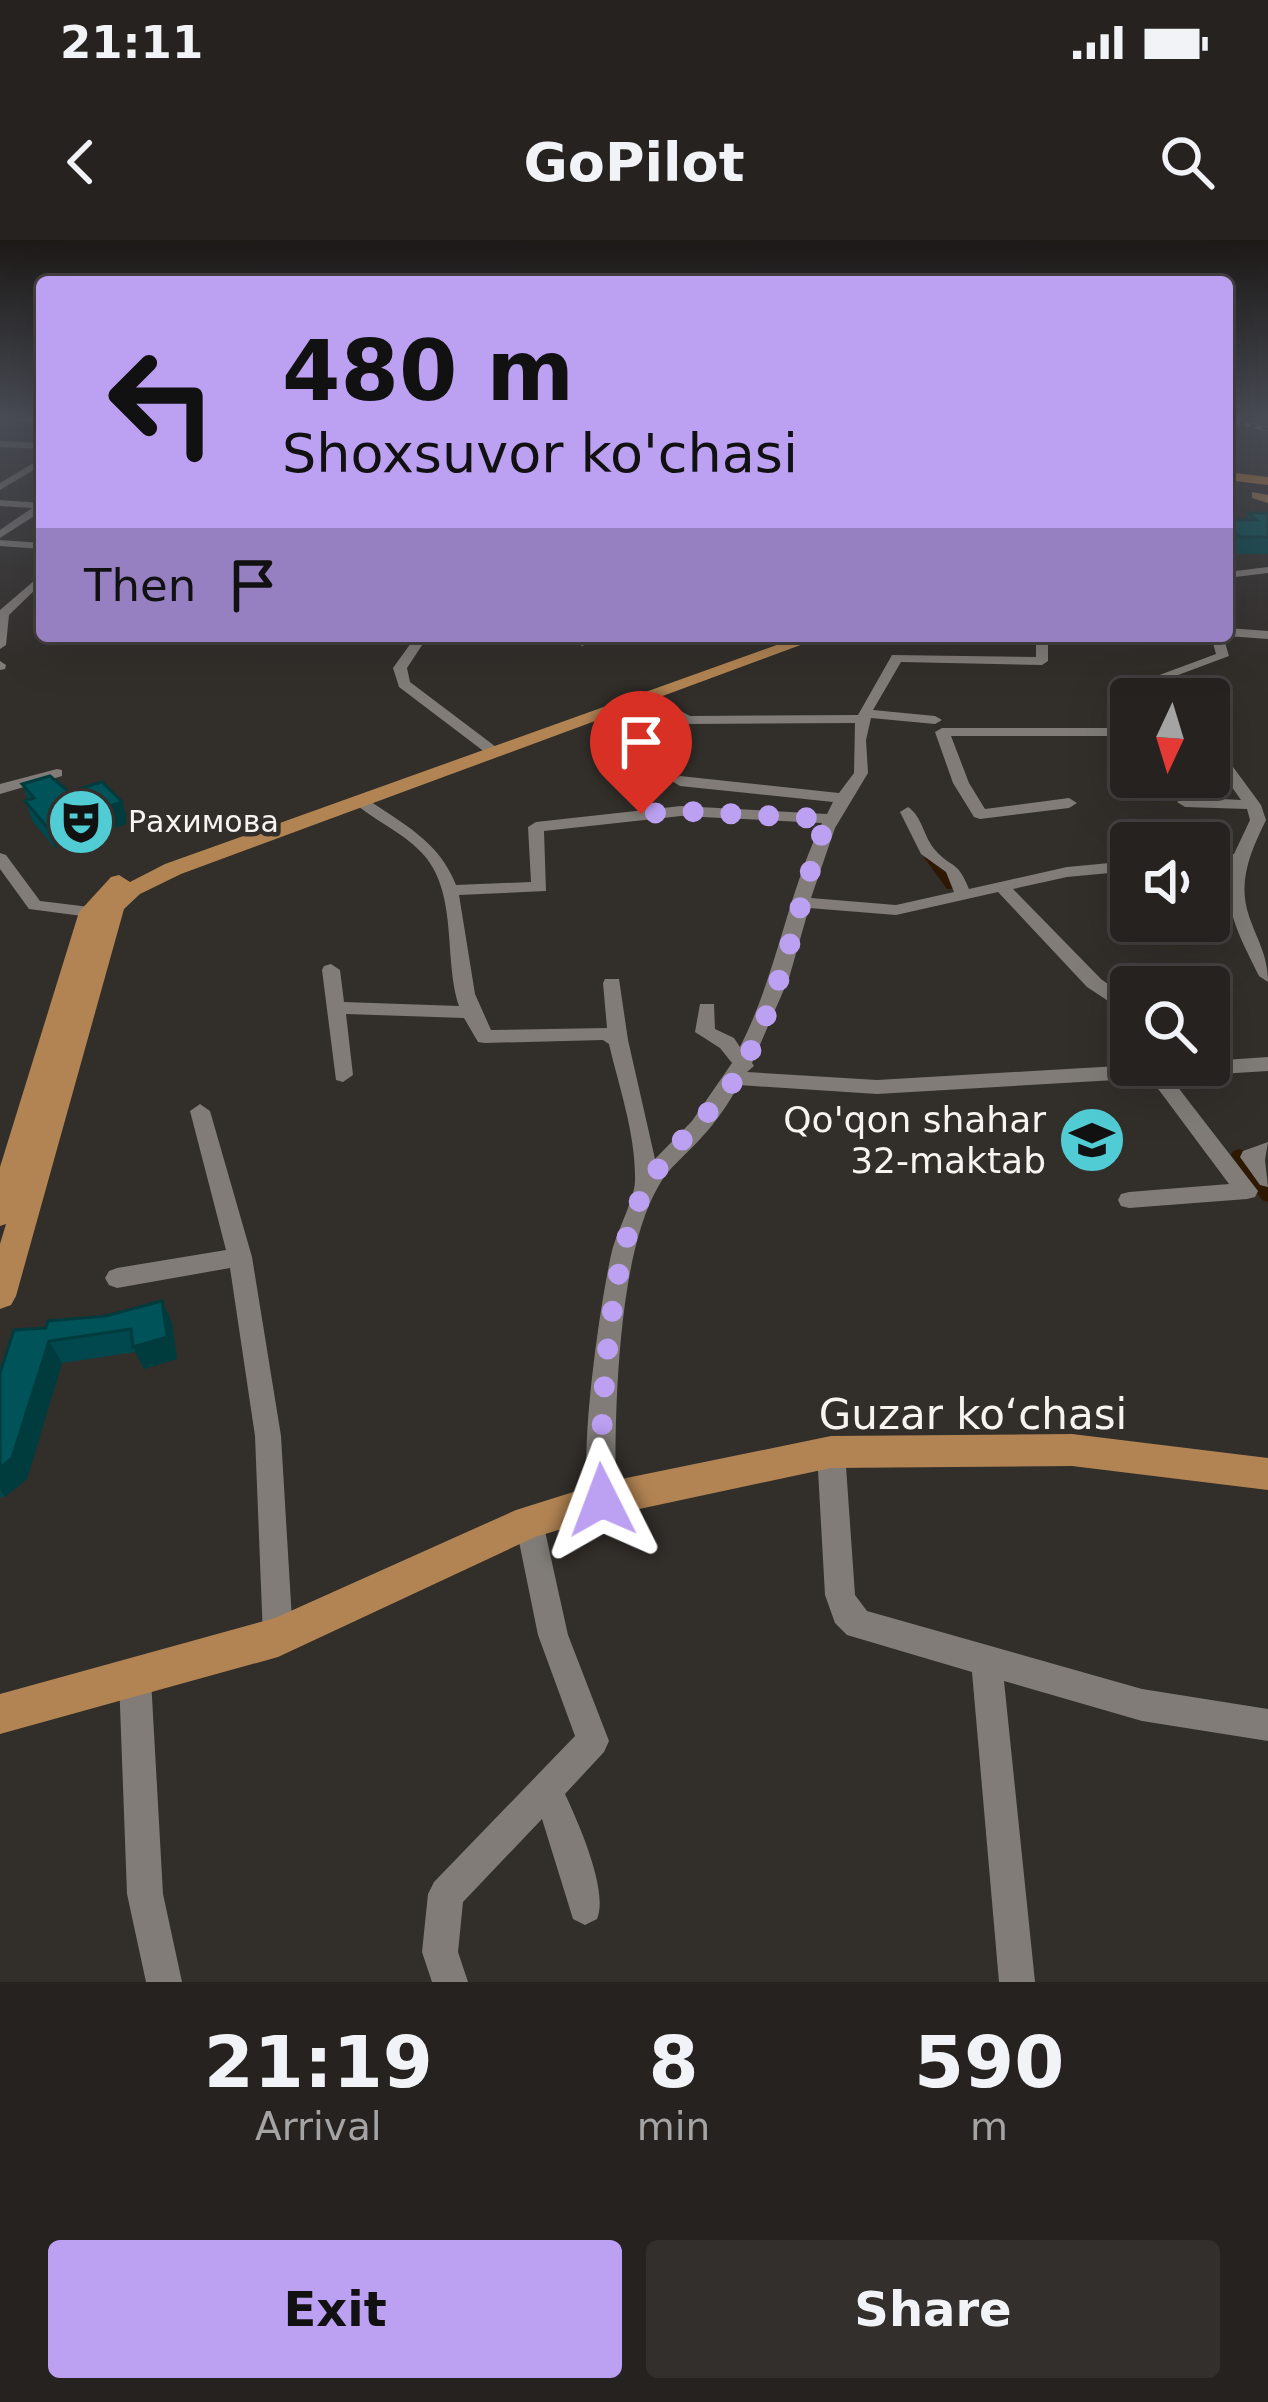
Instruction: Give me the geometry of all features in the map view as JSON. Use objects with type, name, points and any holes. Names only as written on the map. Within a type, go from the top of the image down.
[{"type":"main road","points":[[0,1296],[113,907],[133,889],[172,869],[360,802],[771,642]]},
{"type":"main road","points":[[0,1215],[90,913],[106,890],[133,874],[800,642]]},
{"type":"main road","name":"Guzar koʻchasi","points":[[0,1714],[278,1637],[529,1522],[602,1500],[831,1452],[1072,1450],[1268,1474]]},
{"type":"street","points":[[0,503],[36,506]]},
{"type":"street","points":[[0,539],[36,511]]},
{"type":"street","points":[[0,539],[36,545]]},
{"type":"street","points":[[1233,573],[1268,570]]},
{"type":"street","points":[[0,645],[4,614],[36,582]]},
{"type":"street","points":[[21,593],[36,594]]},
{"type":"street","points":[[1233,632],[1268,634]]},
{"type":"street","points":[[418,642],[400,668],[404,684],[491,749]]},
{"type":"street","points":[[602,1500],[599,1439],[628,1227],[646,1186],[739,1072],[784,971],[827,819],[860,773],[855,733],[896,649],[1042,661],[1043,642]]},
{"type":"street","points":[[1159,678],[1223,656],[1218,642]]},
{"type":"street","points":[[645,698],[688,720],[863,716],[935,720]]},
{"type":"street","points":[[1069,803],[980,814],[942,732],[1110,732]]},
{"type":"street","points":[[0,789],[57,773]]},
{"type":"street","points":[[1230,773],[1260,816]]},
{"type":"street","points":[[680,781],[841,798]]},
{"type":"street","points":[[360,802],[428,850],[450,890],[468,1012],[485,1037],[606,1034],[618,1040]]},
{"type":"street","points":[[1185,802],[1260,816]]},
{"type":"street","points":[[450,890],[540,886],[536,827],[681,811],[827,819]]},
{"type":"street","points":[[908,812],[929,854],[953,869],[964,896]]},
{"type":"street","points":[[1260,816],[1238,859],[1232,901],[1262,953],[1268,976]]},
{"type":"street","points":[[0,858],[34,905],[90,913]]},
{"type":"street","points":[[1230,860],[1238,859]]},
{"type":"street","points":[[800,902],[882,912],[1067,872],[1110,868]]},
{"type":"street","points":[[1003,888],[1110,995]]},
{"type":"street","points":[[331,970],[343,1075]]},
{"type":"street","points":[[612,983],[618,1040],[641,1134],[646,1186]]},
{"type":"street","points":[[336,1008],[468,1012]]},
{"type":"street","points":[[707,1008],[705,1032],[727,1043],[739,1072]]},
{"type":"street","points":[[1230,1065],[1268,1064]]},
{"type":"street","points":[[739,1072],[877,1087],[1110,1074]]},
{"type":"street","points":[[1169,1086],[1258,1185]]},
{"type":"street","points":[[200,1111],[240,1257],[268,1436],[278,1637]]},
{"type":"street","points":[[1258,1185],[1251,1157],[1268,1150]]},
{"type":"street","points":[[1129,1200],[1258,1185]]},
{"type":"street","points":[[117,1278],[240,1257]]},
{"type":"street","points":[[831,1452],[846,1612],[858,1624],[1142,1706],[1268,1725]]},
{"type":"street","points":[[450,1982],[440,1952],[446,1894],[593,1742],[553,1635],[529,1522]]},
{"type":"street","points":[[986,1660],[1016,1982]]},
{"type":"street","points":[[135,1679],[145,1894],[164,1982]]},
{"type":"street","points":[[546,1791],[565,1832],[585,1907]]},
{"type":"building","points":[[1248,513],[1268,513],[1268,537],[1240,537],[1233,530],[1233,520],[1256,520]]},
{"type":"building","points":[[50,776],[69,792],[102,782],[122,802],[47,827],[25,801],[34,798],[22,784]]},
{"type":"building","points":[[162,1301],[167,1337],[133,1347],[131,1329],[49,1341],[12,1458],[0,1468],[0,1373],[14,1330],[46,1328],[48,1321],[106,1316]]},
{"type":"waterway","points":[[930,858],[951,886]]},
{"type":"waterway","points":[[1239,1155],[1268,1196]]},
{"type":"place","name":"Рахимова","points":[[81,822]]},
{"type":"place","name":"Qo'qon shahar 32-maktab","points":[[1092,1140]]},
{"type":"route","points":[[602,1500],[599,1439],[628,1227],[646,1186],[700,1126],[744,1066],[784,971],[800,894],[827,819],[681,811],[641,814]]}]
